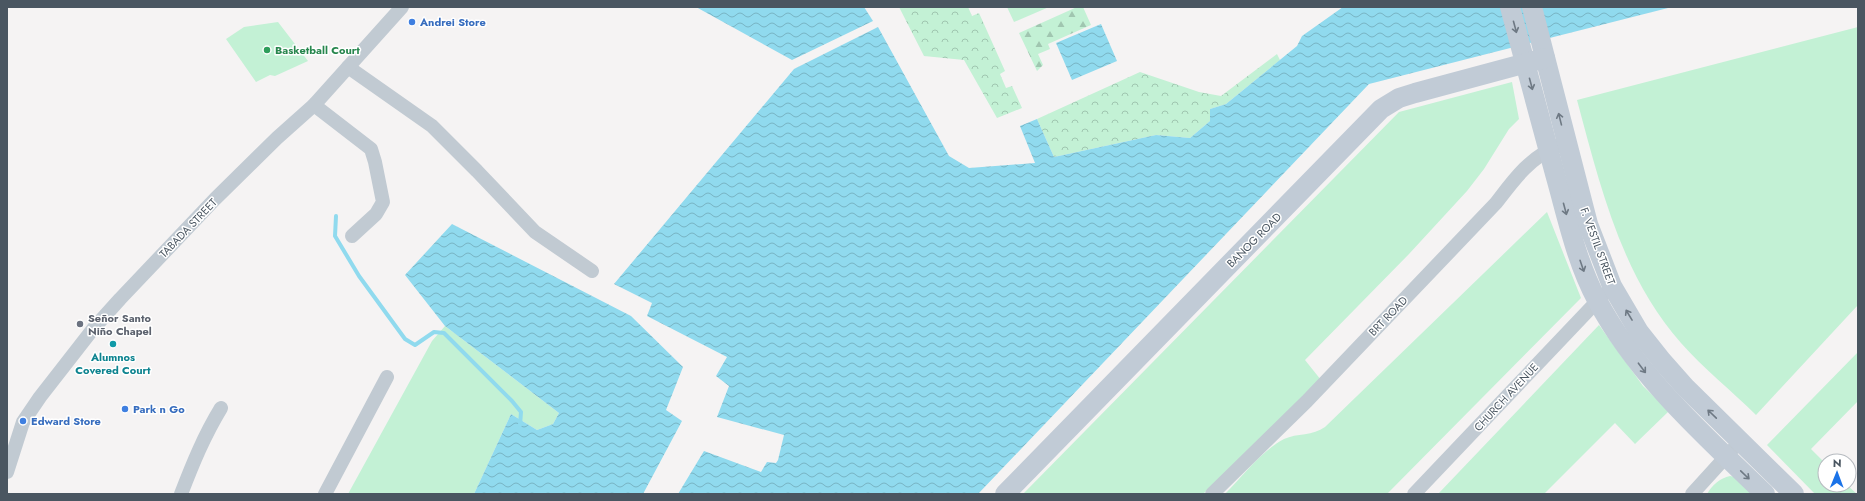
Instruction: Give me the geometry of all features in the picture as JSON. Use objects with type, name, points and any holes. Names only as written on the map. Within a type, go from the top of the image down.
[{"type":"main road","name":"F. VESTIL STREET","points":[[1510,7],[1523,54],[1557,147],[1612,286],[1639,332],[1662,362],[1685,387],[1794,494]]},
{"type":"main road","name":"F. VESTIL STREET","points":[[1532,7],[1543,49],[1557,147],[1583,270],[1597,300],[1624,344],[1647,375],[1765,494]]},
{"type":"main road","name":"BANOG ROAD","points":[[1005,494],[1388,103],[1523,54],[1543,49]]},
{"type":"street","name":"TABADA STREET","points":[[7,472],[23,422],[40,397],[93,329],[215,199],[277,138],[314,105],[402,7]]},
{"type":"street","points":[[348,67],[432,126],[478,171],[535,232],[592,270]]},
{"type":"street","points":[[314,105],[371,149],[375,162],[383,202],[376,214],[352,236]]},
{"type":"street","name":"BRT ROAD","points":[[1212,494],[1312,395],[1496,203],[1521,171],[1557,147]]},
{"type":"street","name":"CHURCH AVENUE","points":[[1414,494],[1597,300],[1612,286]]},
{"type":"street","points":[[325,494],[387,377]]},
{"type":"street","points":[[181,494],[191,464],[206,434],[222,408]]},
{"type":"street","points":[[1692,494],[1740,442]]},
{"type":"green space","points":[[899,7],[968,7],[972,16],[979,13],[1005,71],[1000,74],[1006,88],[1012,86],[1022,108],[997,118],[964,60],[924,56]]},
{"type":"green space","points":[[1007,7],[1049,7],[1014,22]]},
{"type":"green space","points":[[1077,7],[1083,7],[1091,25],[1048,44],[1050,49],[1038,54],[1043,65],[1037,71],[1019,33]]},
{"type":"green space","name":"Basketball Court","points":[[278,22],[308,61],[275,76],[270,75],[256,82],[226,39],[244,27]]},
{"type":"green space","points":[[1858,27],[1858,305],[1756,415],[1681,343],[1660,317],[1643,288],[1628,259],[1615,228],[1604,196],[1577,100]]},
{"type":"green space","points":[[1277,54],[1280,60],[1226,104],[1210,109],[1210,121],[1190,138],[1156,135],[1054,157],[1037,119],[1140,72],[1199,92],[1221,96]]},
{"type":"green space","points":[[1512,82],[1519,119],[1509,129],[1484,169],[1467,191],[1409,254],[1305,360],[1321,380],[1203,494],[1023,494],[1399,112]]},
{"type":"green space","points":[[1547,212],[1581,298],[1387,494],[1225,494],[1260,457],[1276,444],[1289,437],[1315,432],[1325,427]]},
{"type":"green space","points":[[1599,325],[1643,386],[1669,411],[1635,444],[1615,423],[1544,494],[1438,494]]},
{"type":"green space","points":[[445,326],[559,413],[553,424],[537,430],[511,414],[474,494],[348,494],[432,341]]},
{"type":"green space","points":[[1858,352],[1858,401],[1811,449],[1817,455],[1817,493],[1857,494],[1815,494],[1767,445]]},
{"type":"green space","points":[[1730,476],[1735,477],[1752,494],[1707,494],[1717,482]]},
{"type":"water","points":[[696,7],[864,7],[873,21],[792,60]]},
{"type":"water","points":[[1343,7],[1672,7],[1369,84],[978,494],[678,494],[704,451],[761,472],[767,462],[776,463],[778,460],[784,435],[717,417],[729,386],[716,376],[727,357],[647,316],[652,303],[614,284],[794,69],[878,27],[949,156],[969,168],[1035,163],[1020,126],[1037,119],[1054,157],[1156,135],[1190,138],[1210,121],[1210,109],[1226,104],[1297,46],[1302,36]]},
{"type":"water","points":[[1101,24],[1117,61],[1072,80],[1056,43]]},
{"type":"water","points":[[452,224],[631,316],[683,367],[666,410],[682,421],[643,494],[474,494],[511,414],[537,430],[553,424],[559,413],[445,326],[405,275]]},
{"type":"waterway","points":[[336,216],[335,236],[359,276],[405,339],[415,345],[434,332],[444,333],[512,401],[521,412],[520,425]]},
{"type":"place","name":"Andrei Store","points":[[412,22]]},
{"type":"place","name":"Basketball Court","points":[[267,50]]},
{"type":"place","name":"Señor Santo Niño Chapel","points":[[80,324]]},
{"type":"place","name":"Alumnos Covered Court","points":[[113,344]]},
{"type":"place","name":"Park n Go","points":[[125,409]]},
{"type":"place","name":"Edward Store","points":[[23,421]]}]
